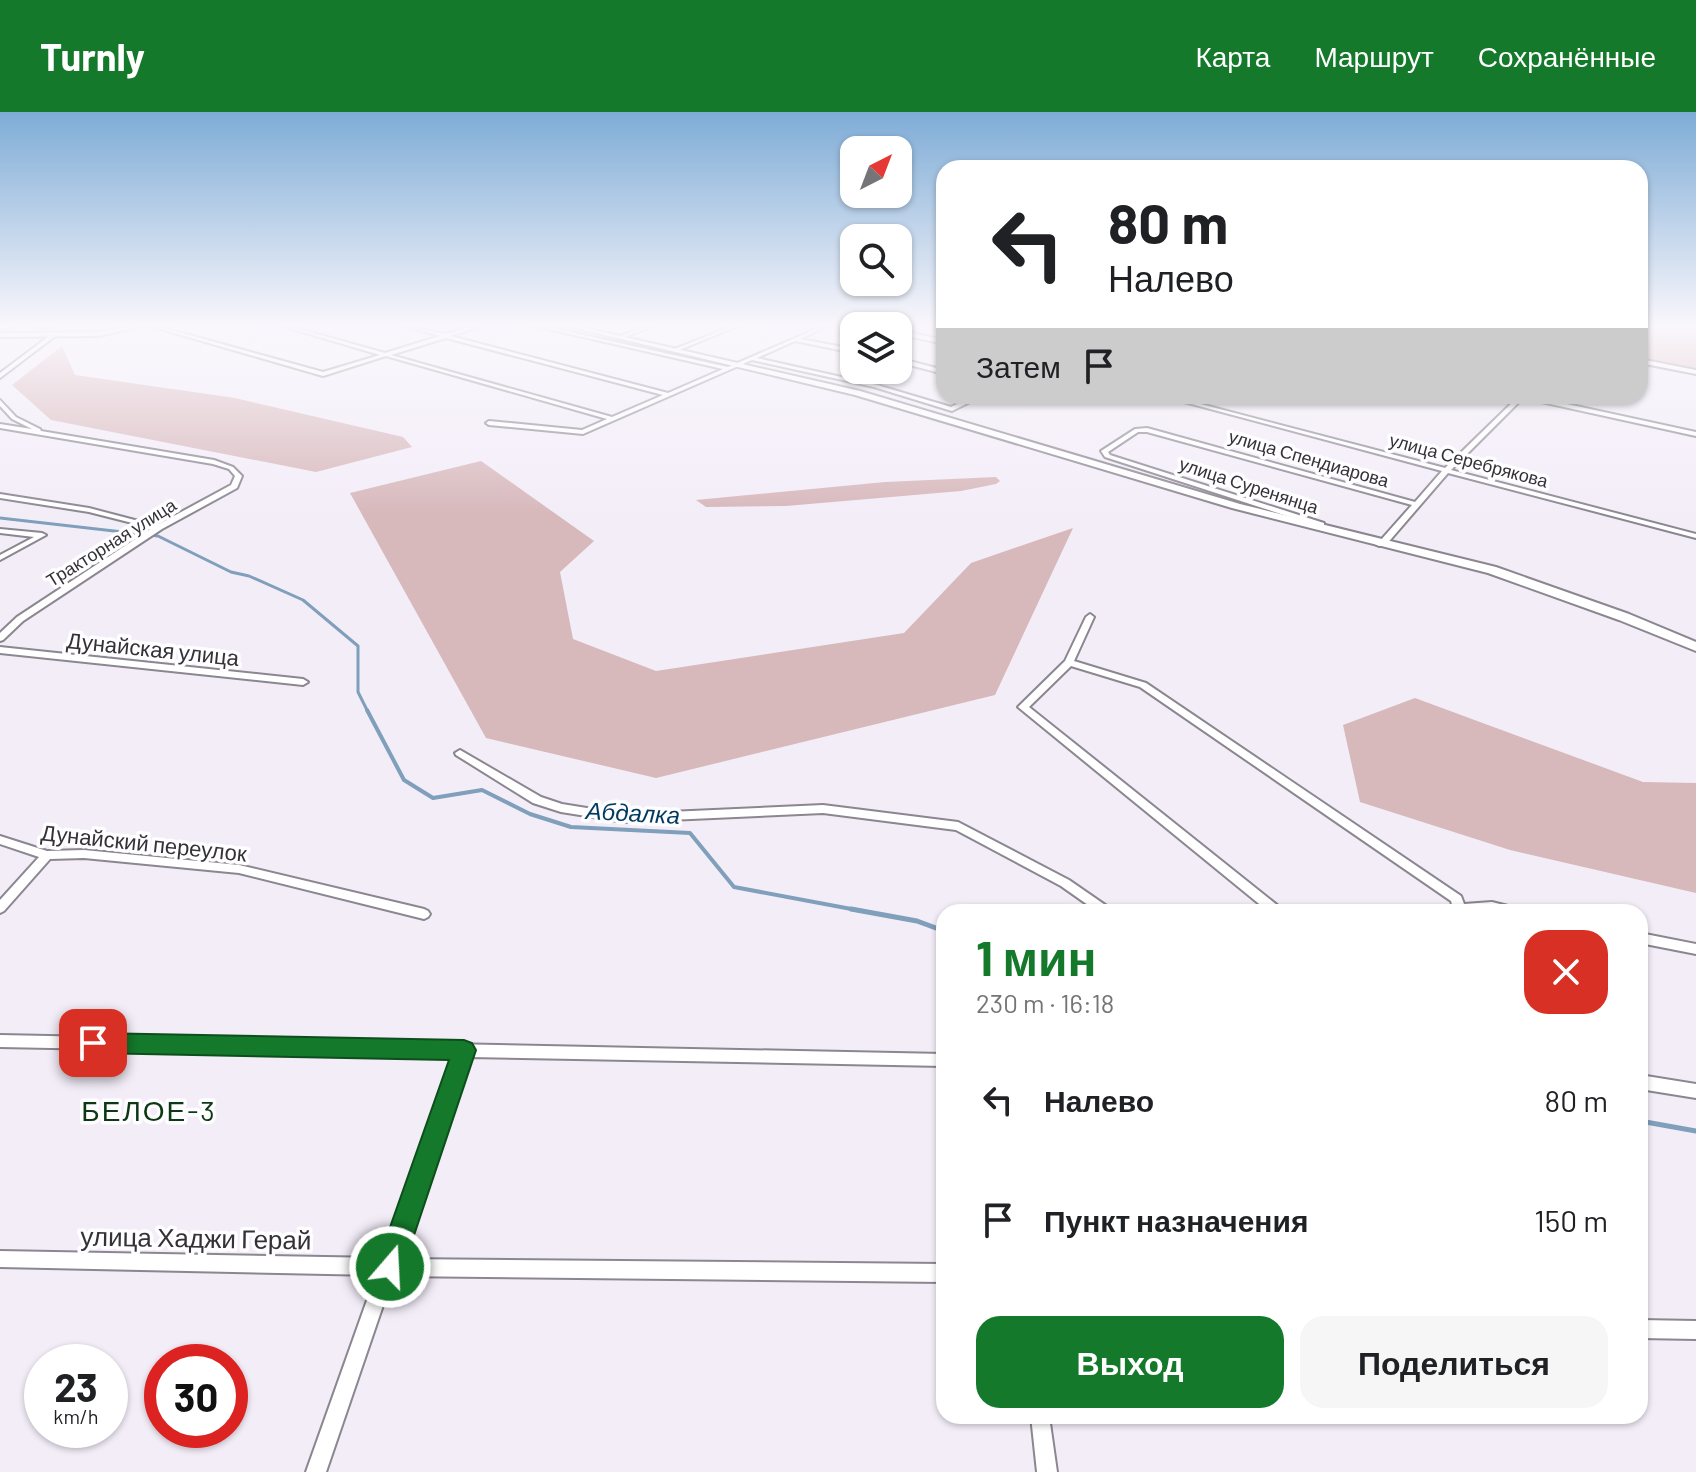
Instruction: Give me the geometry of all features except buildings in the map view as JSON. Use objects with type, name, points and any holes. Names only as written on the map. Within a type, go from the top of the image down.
[{"type":"main road","points":[[840,389],[1236,506],[1492,570],[1624,617],[1696,647]]},
{"type":"street","points":[[511,389],[613,419]]},
{"type":"street","points":[[649,389],[669,395]]},
{"type":"street","points":[[489,423],[583,432],[682,389]]},
{"type":"street","points":[[887,389],[952,409],[962,404]]},
{"type":"street","points":[[0,402],[14,418],[42,433]]},
{"type":"street","name":"улица Серебрякова","points":[[1195,404],[1696,536]]},
{"type":"street","points":[[1382,544],[1446,471],[1514,404]]},
{"type":"street","points":[[1559,404],[1696,434]]},
{"type":"street","points":[[0,426],[214,462],[231,468],[239,476],[234,486],[245,495]]},
{"type":"street","name":"улица Суренянца","points":[[1147,430],[1137,430],[1104,451],[1107,456],[1382,544]]},
{"type":"street","name":"улица Спендиарова","points":[[1147,430],[1415,504]]},
{"type":"street","name":"Тракторная улица","points":[[0,638],[20,619],[161,526],[234,486]]},
{"type":"street","points":[[0,496],[89,510],[161,526]]},
{"type":"street","points":[[0,531],[42,535],[0,558]]},
{"type":"street","points":[[1090,617],[1069,662],[1023,707],[1268,904]]},
{"type":"street","name":"Дунайская улица","points":[[0,650],[303,682]]},
{"type":"street","points":[[1069,662],[1143,685],[1457,899],[1457,904]]},
{"type":"street","points":[[460,753],[537,800],[561,808],[624,818],[823,809],[958,826],[1065,883],[1095,904]]},
{"type":"street","name":"Дунайский переулок","points":[[0,840],[47,855],[84,854],[239,869],[424,914]]},
{"type":"street","points":[[0,908],[47,855]]},
{"type":"street","points":[[1648,940],[1696,949]]},
{"type":"street","points":[[0,1041],[936,1060]]},
{"type":"street","points":[[316,1472],[464,1050]]},
{"type":"street","points":[[1648,1083],[1696,1091]]},
{"type":"street","name":"улица Хаджи Герай","points":[[0,1259],[936,1273]]},
{"type":"street","points":[[1648,1329],[1696,1330]]},
{"type":"street","points":[[1041,1424],[1047,1472]]},
{"type":"shaded area","points":[[17,389],[176,389],[235,398],[403,437],[412,447],[316,472],[51,420]]},
{"type":"shaded area","points":[[481,461],[594,541],[560,572],[573,639],[656,671],[904,633],[971,563],[1073,528],[995,695],[656,778],[486,738],[350,493]]},
{"type":"shaded area","points":[[996,477],[1000,481],[996,484],[961,491],[786,506],[706,507],[696,500],[885,482]]},
{"type":"shaded area","points":[[1415,698],[1643,782],[1696,783],[1696,893],[1510,850],[1360,802],[1343,725]]},
{"type":"waterway","name":"Абдалка","points":[[0,518],[158,536],[231,572],[249,576],[303,600],[358,646],[358,692],[367,710]]},
{"type":"waterway","name":"Абдалка","points":[[367,710],[404,780],[433,798],[482,790],[530,814],[571,827],[690,833],[734,887],[862,911]]},
{"type":"waterway","name":"Абдалка","points":[[851,909],[862,911]]},
{"type":"waterway","name":"Абдалка","points":[[862,911],[917,921],[936,928]]},
{"type":"waterway","name":"Абдалка","points":[[1648,1122],[1696,1131]]},
{"type":"district","name":"БЕЛОЕ-3","points":[[149,1110]]},
{"type":"route","points":[[93,1043],[464,1050],[390,1267]]}]
